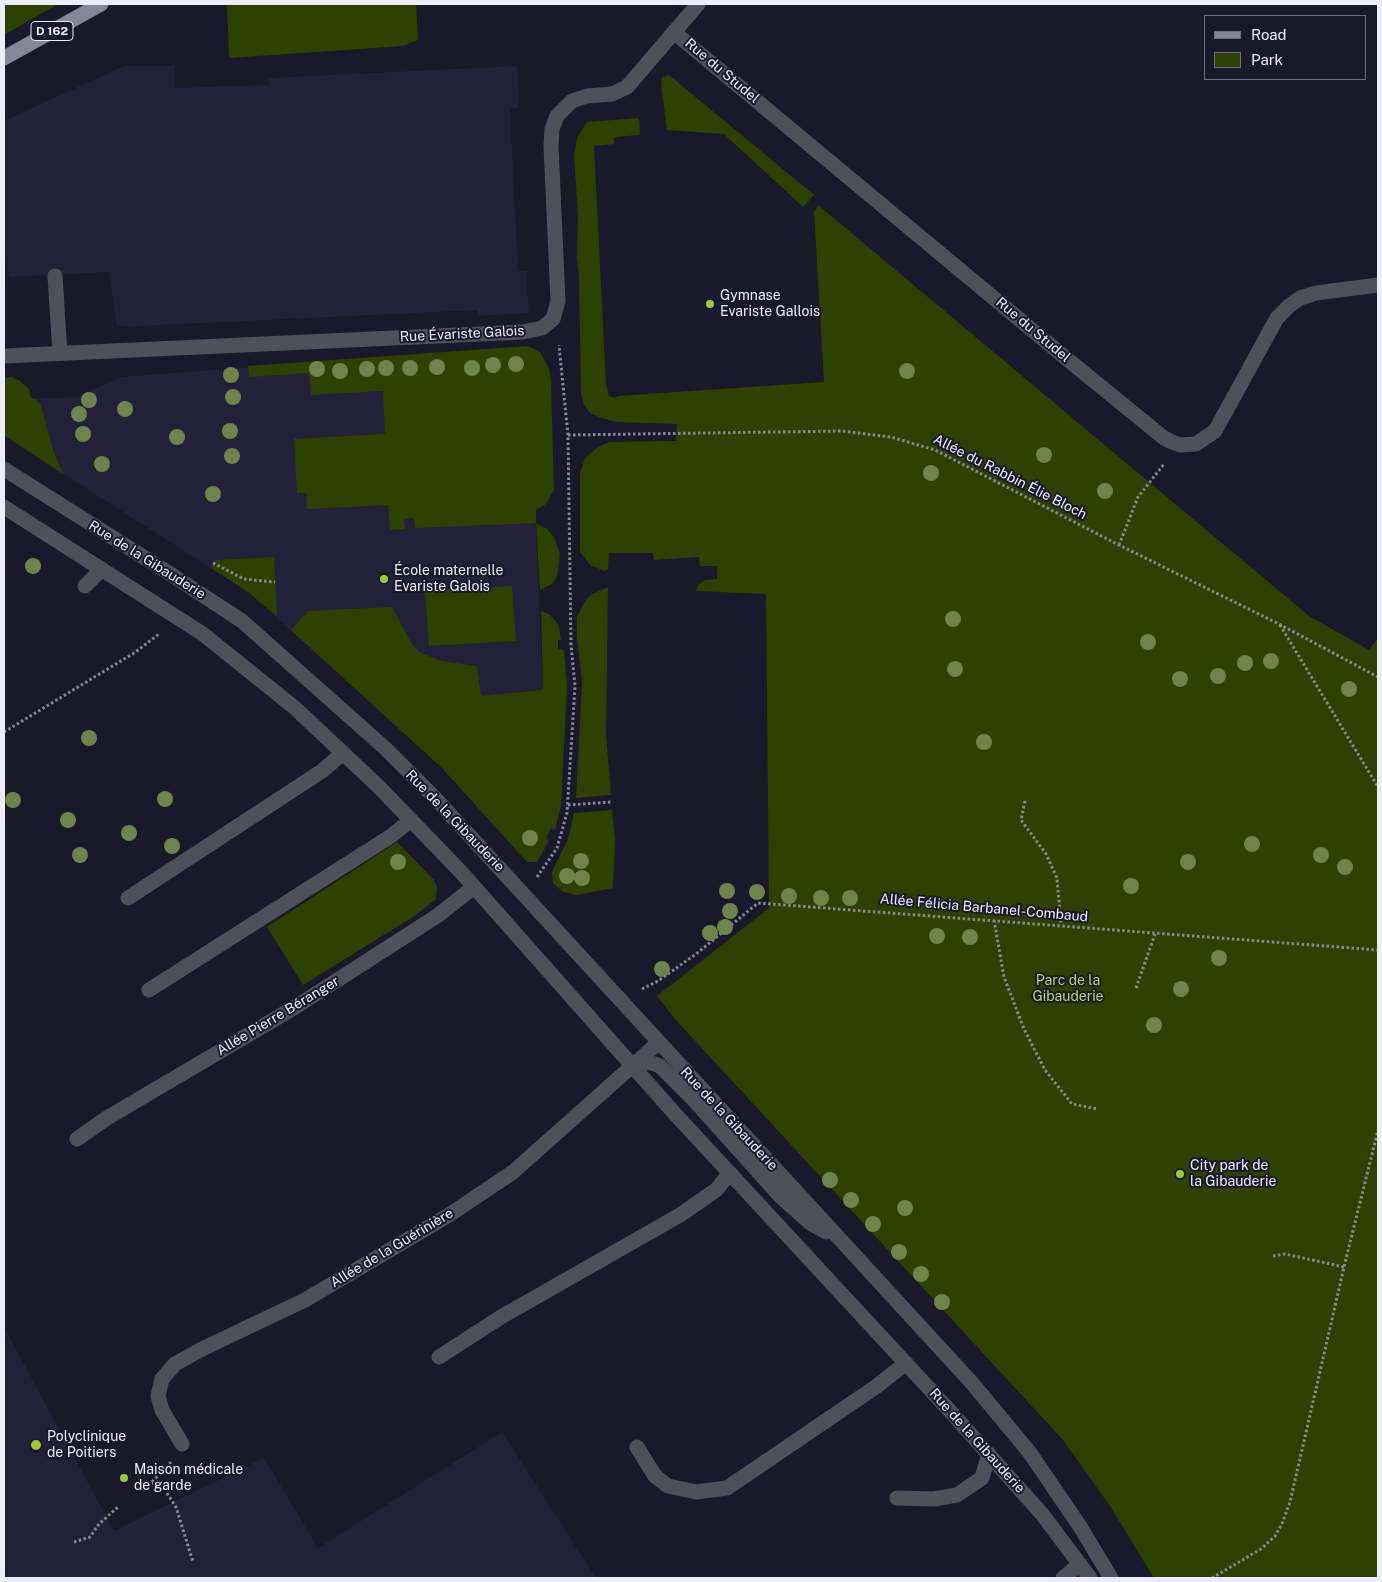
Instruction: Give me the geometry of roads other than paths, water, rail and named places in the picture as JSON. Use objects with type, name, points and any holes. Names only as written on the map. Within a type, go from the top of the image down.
[{"type":"main road","name":"D 162","points":[[4,58],[101,4]]},
{"type":"street","points":[[675,33],[698,4]]},
{"type":"street","name":"Rue Évariste Galois","points":[[4,356],[523,332],[547,325],[555,314],[558,301],[551,146],[554,122],[562,110],[572,101],[587,96],[612,94],[627,87],[675,33]]},
{"type":"street","name":"Rue du Studel","points":[[675,33],[1164,438],[1180,444],[1196,444],[1215,431],[1277,318],[1289,306],[1300,298],[1316,293],[1378,284]]},
{"type":"street","points":[[55,276],[60,353]]},
{"type":"street","name":"Rue de la Gibauderie","points":[[4,469],[172,575],[263,638],[386,749],[523,893],[658,1043],[972,1383],[1013,1430],[1081,1528],[1111,1578]]},
{"type":"street","name":"Rue de la Gibauderie","points":[[4,507],[178,616],[243,664],[343,753],[411,820],[474,887],[632,1066],[989,1454],[1042,1514],[1090,1578]]},
{"type":"street","points":[[85,586],[102,569]]},
{"type":"street","points":[[128,898],[314,777],[343,753]]},
{"type":"street","points":[[149,990],[391,836],[411,820]]},
{"type":"street","name":"Allée Pierre Béranger","points":[[77,1139],[106,1118],[297,1006],[437,916],[474,887]]},
{"type":"street","name":"Allée de la Guérinière","points":[[180,1441],[162,1410],[158,1396],[162,1379],[175,1364],[200,1350],[305,1300],[449,1215],[513,1172],[658,1043]]},
{"type":"street","name":"Rue de la Gibauderie","points":[[632,1066],[649,1062],[660,1066],[781,1197],[810,1223],[844,1244]]},
{"type":"street","points":[[440,1357],[501,1318],[680,1215],[716,1190],[730,1173]]},
{"type":"street","points":[[637,1447],[655,1476],[668,1486],[696,1492],[727,1488],[878,1386],[906,1363]]},
{"type":"street","points":[[896,1498],[934,1499],[957,1495],[982,1478],[989,1454]]},
{"type":"street","points":[[1063,1578],[1080,1564]]},
{"type":"place","name":"Gymnase Evariste Gallois","points":[[710,304]]},
{"type":"place","name":"École maternelle Evariste Galois","points":[[384,579]]},
{"type":"place","name":"City park de la Gibauderie","points":[[1180,1174]]},
{"type":"place","name":"Polyclinique de Poitiers","points":[[36,1445]]},
{"type":"place","name":"Maison médicale de garde","points":[[124,1478]]},
{"type":"park label","name":"Parc de la Gibauderie","points":[[1068,990]]}]
